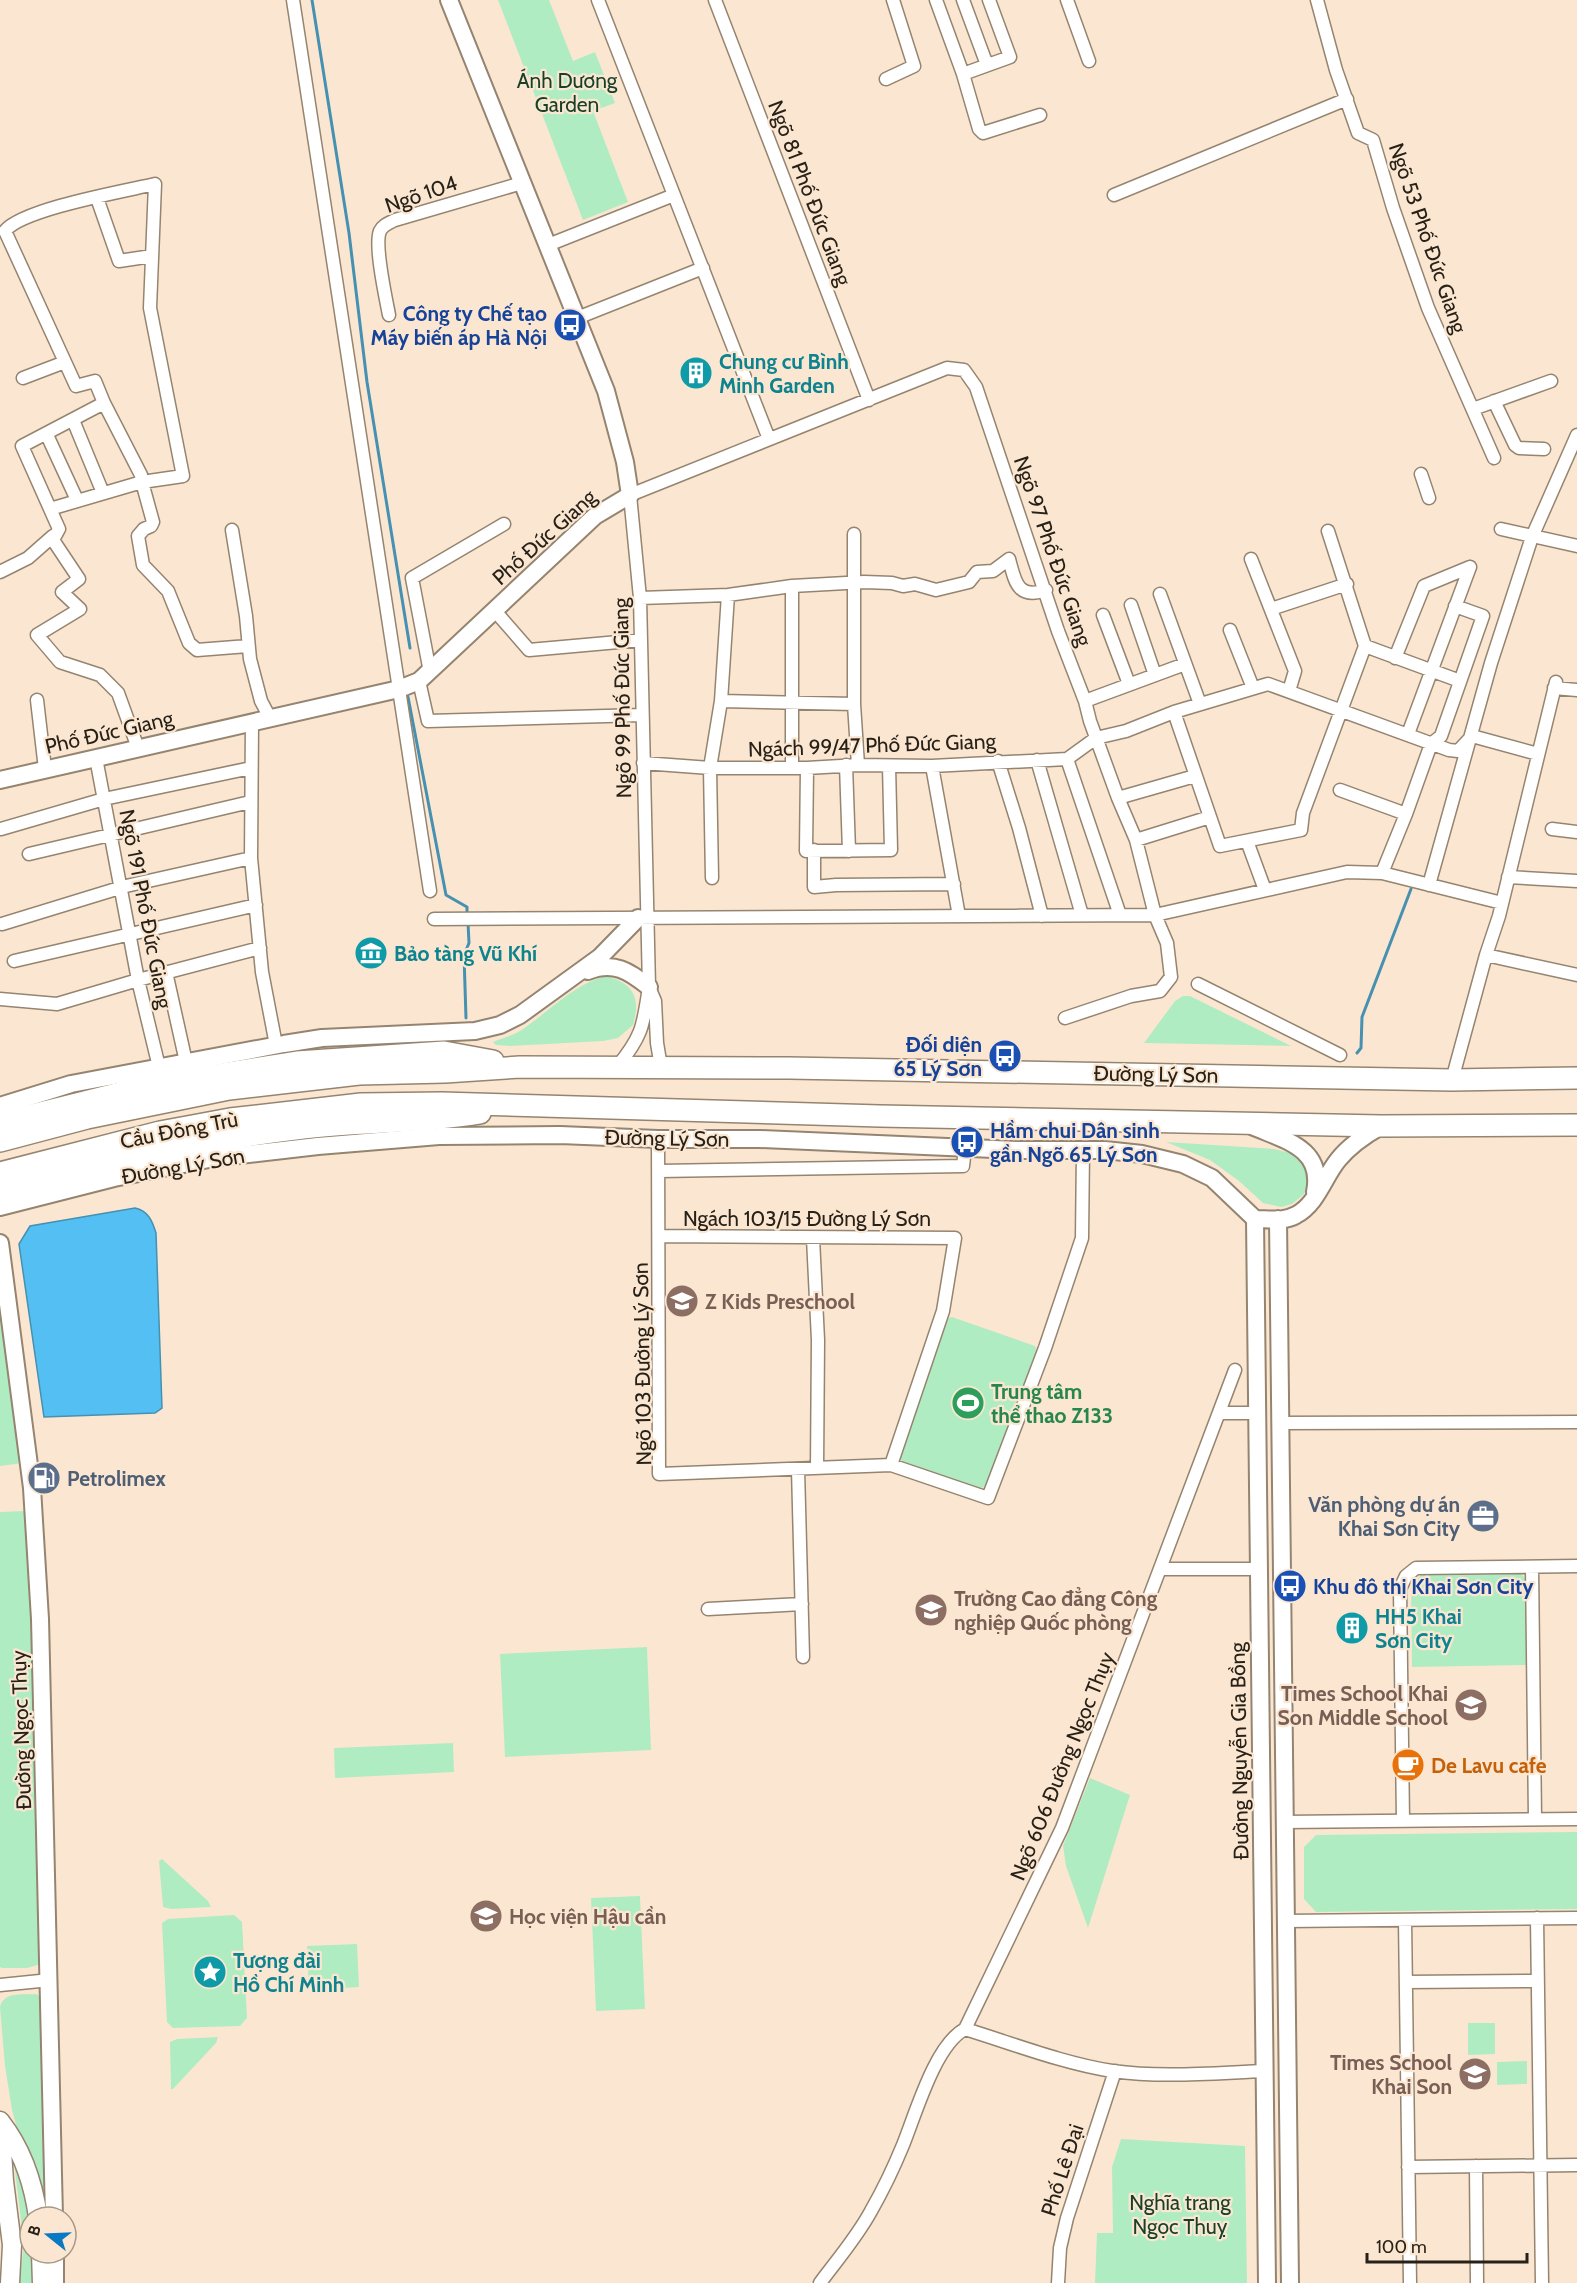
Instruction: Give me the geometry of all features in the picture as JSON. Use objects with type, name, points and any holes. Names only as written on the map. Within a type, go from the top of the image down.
[{"type":"highway","points":[[0,1123],[153,1085],[297,1062],[359,1065]]},
{"type":"highway","name":"Đường Lý Sơn","points":[[359,1065],[446,1072],[520,1067],[661,1067],[1452,1080],[1577,1078]]},
{"type":"highway","name":"Cầu Đông Trù","points":[[0,1141],[87,1118],[359,1065]]},
{"type":"highway","name":"Đường Lý Sơn","points":[[362,1113],[442,1103],[1381,1126],[1577,1125]]},
{"type":"highway","name":"Cầu Đông Trù","points":[[0,1173],[160,1132],[230,1119],[362,1113]]},
{"type":"highway","name":"Cầu Đông Trù","points":[[0,1192],[94,1165],[162,1150],[362,1113]]},
{"type":"main road","points":[[0,2121],[14,2138],[20,2152],[31,2182],[36,2205]]},
{"type":"main road","points":[[0,2121],[12,2245],[10,2283]]},
{"type":"main road","points":[[41,2265],[42,2283]]},
{"type":"street","points":[[293,0],[430,891]]},
{"type":"street","name":"Phố Đức Giang","points":[[0,780],[399,689],[425,677],[596,516],[630,495],[625,462],[606,391],[449,0]]},
{"type":"street","points":[[598,0],[770,439]]},
{"type":"street","name":"Ngõ 81 Phố Đức Giang","points":[[715,0],[869,399]]},
{"type":"street","points":[[886,78],[914,66],[893,0]]},
{"type":"street","points":[[936,0],[963,74],[979,129],[983,134],[1040,115]]},
{"type":"street","points":[[963,0],[987,65]]},
{"type":"street","points":[[963,74],[1010,57],[990,0]]},
{"type":"street","points":[[1067,0],[1089,61]]},
{"type":"street","name":"Ngõ 53 Phố Đức Giang","points":[[1317,0],[1358,133],[1373,140],[1393,208],[1428,308],[1494,458]]},
{"type":"street","points":[[1114,195],[1347,99]]},
{"type":"street","name":"Ngõ 104","points":[[389,315],[379,248],[379,235],[385,225],[395,220],[522,183]]},
{"type":"street","points":[[50,509],[142,482],[183,476],[150,308],[155,184],[38,212],[9,226],[5,231],[76,386],[95,381],[141,475],[142,482],[153,522],[138,536],[143,565],[168,591],[189,643],[197,650],[248,646]]},
{"type":"street","points":[[548,245],[674,195]]},
{"type":"street","points":[[97,198],[119,261],[152,256]]},
{"type":"street","points":[[577,318],[703,268]]},
{"type":"street","points":[[23,378],[65,362]]},
{"type":"street","name":"Ngõ 97 Phố Đức Giang","points":[[630,495],[947,368],[964,370],[976,387],[1058,631],[1118,798],[1136,840],[1155,915],[1167,943],[1171,977],[1160,991],[1131,996],[1065,1018]]},
{"type":"street","points":[[1473,409],[1551,381]]},
{"type":"street","points":[[1494,401],[1515,445],[1519,448],[1544,449]]},
{"type":"street","points":[[0,572],[28,558],[59,529],[21,446],[104,403]]},
{"type":"street","points":[[73,420],[103,493]]},
{"type":"street","points":[[46,435],[77,500]]},
{"type":"street","points":[[1430,885],[1491,663],[1532,537],[1577,435]]},
{"type":"street","points":[[1421,474],[1429,498]]},
{"type":"street","name":"Ngõ 99 Phố Đức Giang","points":[[630,495],[640,598],[646,900],[642,918],[649,987]]},
{"type":"street","points":[[504,524],[412,578],[425,677],[428,721],[642,715]]},
{"type":"street","points":[[1501,529],[1577,546]]},
{"type":"street","points":[[232,530],[246,616],[248,646],[261,701],[270,718]]},
{"type":"street","points":[[1174,712],[1220,846],[1302,830],[1303,813],[1365,646],[1347,584],[1328,531]]},
{"type":"street","points":[[849,851],[854,704],[854,534]]},
{"type":"street","points":[[53,536],[53,540],[79,579],[62,592],[80,609],[37,635],[60,662],[100,675],[118,693],[138,748]]},
{"type":"street","points":[[640,598],[728,595],[792,586],[854,583],[892,583],[903,586],[915,584],[936,590],[969,582],[978,572],[993,571],[1009,559],[1016,584],[1022,590],[1029,594],[1036,594],[1046,590]]},
{"type":"street","points":[[1251,560],[1295,671],[1289,691]]},
{"type":"street","points":[[1395,658],[1424,586],[1470,567],[1408,734]]},
{"type":"street","points":[[1271,609],[1347,584]]},
{"type":"street","points":[[792,586],[792,767]]},
{"type":"street","points":[[1160,594],[1200,704]]},
{"type":"street","points":[[712,878],[710,768],[722,701],[728,595]]},
{"type":"street","points":[[1131,604],[1155,675]]},
{"type":"street","points":[[1382,873],[1431,744],[1441,736],[1483,616],[1455,606]]},
{"type":"street","points":[[495,611],[529,650],[641,640]]},
{"type":"street","points":[[1103,615],[1129,684]]},
{"type":"street","points":[[1230,630],[1253,688]]},
{"type":"street","points":[[1365,646],[1460,681]]},
{"type":"street","points":[[1085,701],[1185,664]]},
{"type":"street","points":[[1120,915],[1067,759],[1096,738],[1126,731],[1174,712],[1268,684],[1342,709],[1431,744],[1458,751],[1472,736]]},
{"type":"street","points":[[1452,1080],[1502,903],[1555,685],[1577,690]]},
{"type":"street","points":[[37,700],[45,769]]},
{"type":"street","points":[[722,701],[854,704]]},
{"type":"street","points":[[252,722],[251,858],[262,972],[276,1045]]},
{"type":"street","points":[[1472,736],[1538,754]]},
{"type":"street","name":"Ngõ 191 Phố Đức Giang","points":[[96,758],[138,980],[159,1067]]},
{"type":"street","name":"Ngách 99/47 Phố Đức Giang","points":[[643,763],[710,768],[807,768],[852,765],[932,766],[1067,759]]},
{"type":"street","points":[[1037,760],[1082,915]]},
{"type":"street","points":[[998,761],[1019,828],[1042,916]]},
{"type":"street","points":[[810,851],[891,850],[889,766]]},
{"type":"street","points":[[932,766],[959,916]]},
{"type":"street","points":[[1,829],[104,799],[251,768]]},
{"type":"street","points":[[807,768],[813,887],[954,884]]},
{"type":"street","points":[[1118,798],[1195,776]]},
{"type":"street","points":[[1340,790],[1406,814]]},
{"type":"street","points":[[29,854],[250,802]]},
{"type":"street","points":[[1136,840],[1210,817]]},
{"type":"street","points":[[1552,829],[1577,832]]},
{"type":"street","points":[[1247,841],[1265,890]]},
{"type":"street","points":[[2,924],[121,888],[251,858]]},
{"type":"street","points":[[434,919],[1155,915],[1347,872],[1382,873],[1502,903]]},
{"type":"street","points":[[1508,877],[1577,881]]},
{"type":"street","points":[[14,961],[256,905]]},
{"type":"street","points":[[0,1106],[71,1084],[276,1045],[322,1038],[488,1029],[510,1021],[600,957],[642,918]]},
{"type":"street","points":[[0,999],[57,1004],[166,972],[260,948]]},
{"type":"street","points":[[1486,955],[1577,975]]},
{"type":"street","points":[[551,992],[589,970],[611,966],[624,969],[649,987],[655,1001],[657,1043],[661,1067]]},
{"type":"street","points":[[166,972],[186,1062]]},
{"type":"street","points":[[1198,984],[1340,1055]]},
{"type":"street","points":[[617,1067],[628,1054],[643,1027],[649,987]]},
{"type":"street","name":"Đường Lý Sơn","points":[[1245,1123],[1297,1146],[1306,1153],[1314,1163],[1317,1172],[1313,1200]]},
{"type":"street","points":[[1255,1219],[1288,1218],[1299,1214],[1313,1200],[1332,1168],[1347,1149],[1381,1126]]},
{"type":"street","name":"Đường Lý Sơn","points":[[0,1207],[114,1178],[214,1158],[318,1146],[439,1136],[560,1135],[658,1139],[760,1139],[1142,1154],[1191,1167],[1212,1178],[1255,1219]]},
{"type":"street","name":"Ngõ 103 Đường Lý Sơn","points":[[658,1139],[659,1474],[891,1465],[988,1498],[1045,1348],[1082,1238],[1083,1150]]},
{"type":"street","points":[[659,1171],[963,1166],[965,1148]]},
{"type":"street","name":"Đường Nguyễn Gia Bồng","points":[[1255,1219],[1267,2283]]},
{"type":"street","name":"Đường Nguyễn Gia Bồng","points":[[1278,1219],[1290,2282]]},
{"type":"street","name":"Ngách 103/15 Đường Lý Sơn","points":[[660,1236],[955,1238],[944,1311],[891,1465]]},
{"type":"street","points":[[813,1238],[818,1340],[816,1468]]},
{"type":"street","name":"Đường Ngọc Thụy","points":[[0,1243],[32,1488],[36,1541],[44,1740],[54,2205]]},
{"type":"street","name":"Ngõ 606 Đường Ngọc Thụy","points":[[820,2283],[870,2213],[903,2146],[921,2094],[948,2044],[956,2034],[965,2029],[1058,1839],[1235,1370]]},
{"type":"street","points":[[1219,1413],[1257,1413],[1280,1423],[1577,1422]]},
{"type":"street","points":[[798,1469],[803,1657]]},
{"type":"street","points":[[1403,1821],[1400,1589],[1406,1576],[1416,1568],[1577,1566]]},
{"type":"street","points":[[1532,1567],[1535,1819]]},
{"type":"street","points":[[1160,1569],[1259,1569]]},
{"type":"street","points":[[708,1609],[802,1604]]},
{"type":"street","points":[[1262,1822],[1577,1819]]},
{"type":"street","points":[[1537,1918],[1542,2283]]},
{"type":"street","points":[[1263,1921],[1577,1918]]},
{"type":"street","points":[[1405,1920],[1410,2283]]},
{"type":"street","points":[[0,1985],[50,1980]]},
{"type":"street","points":[[1406,1982],[1538,1981]]},
{"type":"street","points":[[965,2029],[1076,2062],[1115,2071],[1172,2074],[1265,2072]]},
{"type":"street","name":"Phố Lê Đại","points":[[1059,2283],[1060,2248],[1065,2225],[1115,2071]]},
{"type":"street","points":[[1408,2167],[1577,2165]]},
{"type":"street","points":[[1476,2166],[1477,2283]]},
{"type":"street","points":[[55,2265],[55,2283]]},
{"type":"green space","name":"Ánh Dương Garden","points":[[498,0],[549,0],[573,61],[595,52],[615,103],[593,111],[628,202],[583,220]]},
{"type":"green space","points":[[607,976],[624,983],[633,993],[635,1000],[633,1025],[618,1038],[603,1041],[510,1046],[496,1045],[493,1042],[520,1031],[583,985]]},
{"type":"green space","points":[[1183,996],[1190,996],[1291,1046],[1144,1043],[1175,1001]]},
{"type":"green space","points":[[1166,1142],[1274,1149],[1290,1153],[1307,1168],[1310,1182],[1304,1194],[1292,1204],[1281,1207],[1263,1203],[1239,1181],[1210,1160]]},
{"type":"green space","points":[[0,1272],[23,1463],[0,1466]]},
{"type":"green space","name":"Trung tâm thể thao Z133","points":[[952,1317],[1035,1346],[1039,1355],[993,1483],[979,1489],[902,1461],[898,1452],[943,1320]]},
{"type":"green space","points":[[23,1511],[31,1542],[41,1964],[27,1968],[2,1968],[0,1967],[0,1512]]},
{"type":"green space","points":[[1521,1574],[1526,1579],[1529,1665],[1412,1667],[1411,1586],[1421,1575]]},
{"type":"green space","points":[[647,1647],[651,1750],[505,1757],[500,1654]]},
{"type":"green space","points":[[453,1743],[454,1772],[335,1778],[334,1748]]},
{"type":"green space","points":[[1090,1778],[1130,1795],[1088,1928],[1066,1866],[1063,1846]]},
{"type":"green space","points":[[1577,1832],[1577,1909],[1316,1912],[1304,1899],[1304,1847],[1316,1835]]},
{"type":"green space","points":[[162,1859],[208,1901],[211,1907],[171,1909],[163,1907],[159,1861]]},
{"type":"green space","points":[[640,1896],[645,2009],[596,2011],[591,1898]]},
{"type":"green space","points":[[234,1915],[242,1922],[247,2018],[240,2026],[173,2028],[167,2022],[162,1923],[168,1919]]},
{"type":"green space","points":[[357,1944],[359,1987],[309,1990],[307,1946]]},
{"type":"green space","points":[[20,1994],[36,1994],[43,1998],[50,2205],[39,2205],[12,2110],[5,2066],[0,2007],[5,1998]]},
{"type":"green space","points":[[1468,2023],[1495,2023],[1495,2054],[1468,2055]]},
{"type":"green space","points":[[218,2037],[216,2043],[171,2089],[170,2042],[177,2039]]},
{"type":"green space","points":[[1527,2061],[1527,2084],[1497,2085],[1497,2062]]},
{"type":"green space","name":"Nghĩa trang Ngọc Thuỵ","points":[[1121,2139],[1245,2146],[1247,2283],[1095,2283],[1097,2233],[1113,2233],[1112,2167]]},
{"type":"green space","points":[[12,2146],[15,2146],[27,2205],[19,2205]]},
{"type":"green space","points":[[21,2265],[37,2265],[38,2283],[19,2283]]},
{"type":"water","points":[[135,1208],[143,1211],[149,1217],[156,1233],[162,1408],[155,1413],[44,1417],[19,1244],[30,1226]]},
{"type":"waterway","points":[[312,0],[349,233],[367,382],[410,648]]},
{"type":"waterway","points":[[408,697],[446,895],[467,907],[467,917]]},
{"type":"waterway","points":[[1357,1053],[1361,1048],[1362,1017],[1411,889]]},
{"type":"waterway","points":[[466,1018],[464,955],[469,943],[468,923]]},
{"type":"place","name":"Công ty Chế tạo Máy biến áp Hà Nội","points":[[570,325]]},
{"type":"place","name":"Chung cư Bình Minh Garden","points":[[696,373]]},
{"type":"place","name":"Bảo tàng Vũ Khí","points":[[371,953]]},
{"type":"place","name":"Đối diện 65 Lý Sơn","points":[[1005,1056]]},
{"type":"place","name":"Hầm chui Dân sinh gần Ngõ 65 Lý Sơn","points":[[967,1142]]},
{"type":"place","name":"Z Kids Preschool","points":[[682,1301]]},
{"type":"place","name":"Trung tâm thể thao Z133","points":[[968,1403]]},
{"type":"place","name":"Petrolimex","points":[[44,1478]]},
{"type":"place","name":"Văn phòng dự án Khai Sơn City","points":[[1483,1516]]},
{"type":"place","name":"Khu đô thị Khai Sơn City","points":[[1290,1586]]},
{"type":"place","name":"Trường Cao đẳng Công nghiệp Quốc phòng","points":[[931,1610]]},
{"type":"place","name":"HH5 Khai Sơn City","points":[[1352,1628]]},
{"type":"place","name":"Times School Khai Son Middle School","points":[[1471,1705]]},
{"type":"place","name":"De Lavu cafe","points":[[1408,1765]]},
{"type":"place","name":"Học viện Hậu cần","points":[[486,1916]]},
{"type":"place","name":"Tượng đài Hồ Chí Minh","points":[[210,1972]]},
{"type":"place","name":"Times School Khai Son","points":[[1475,2074]]}]
